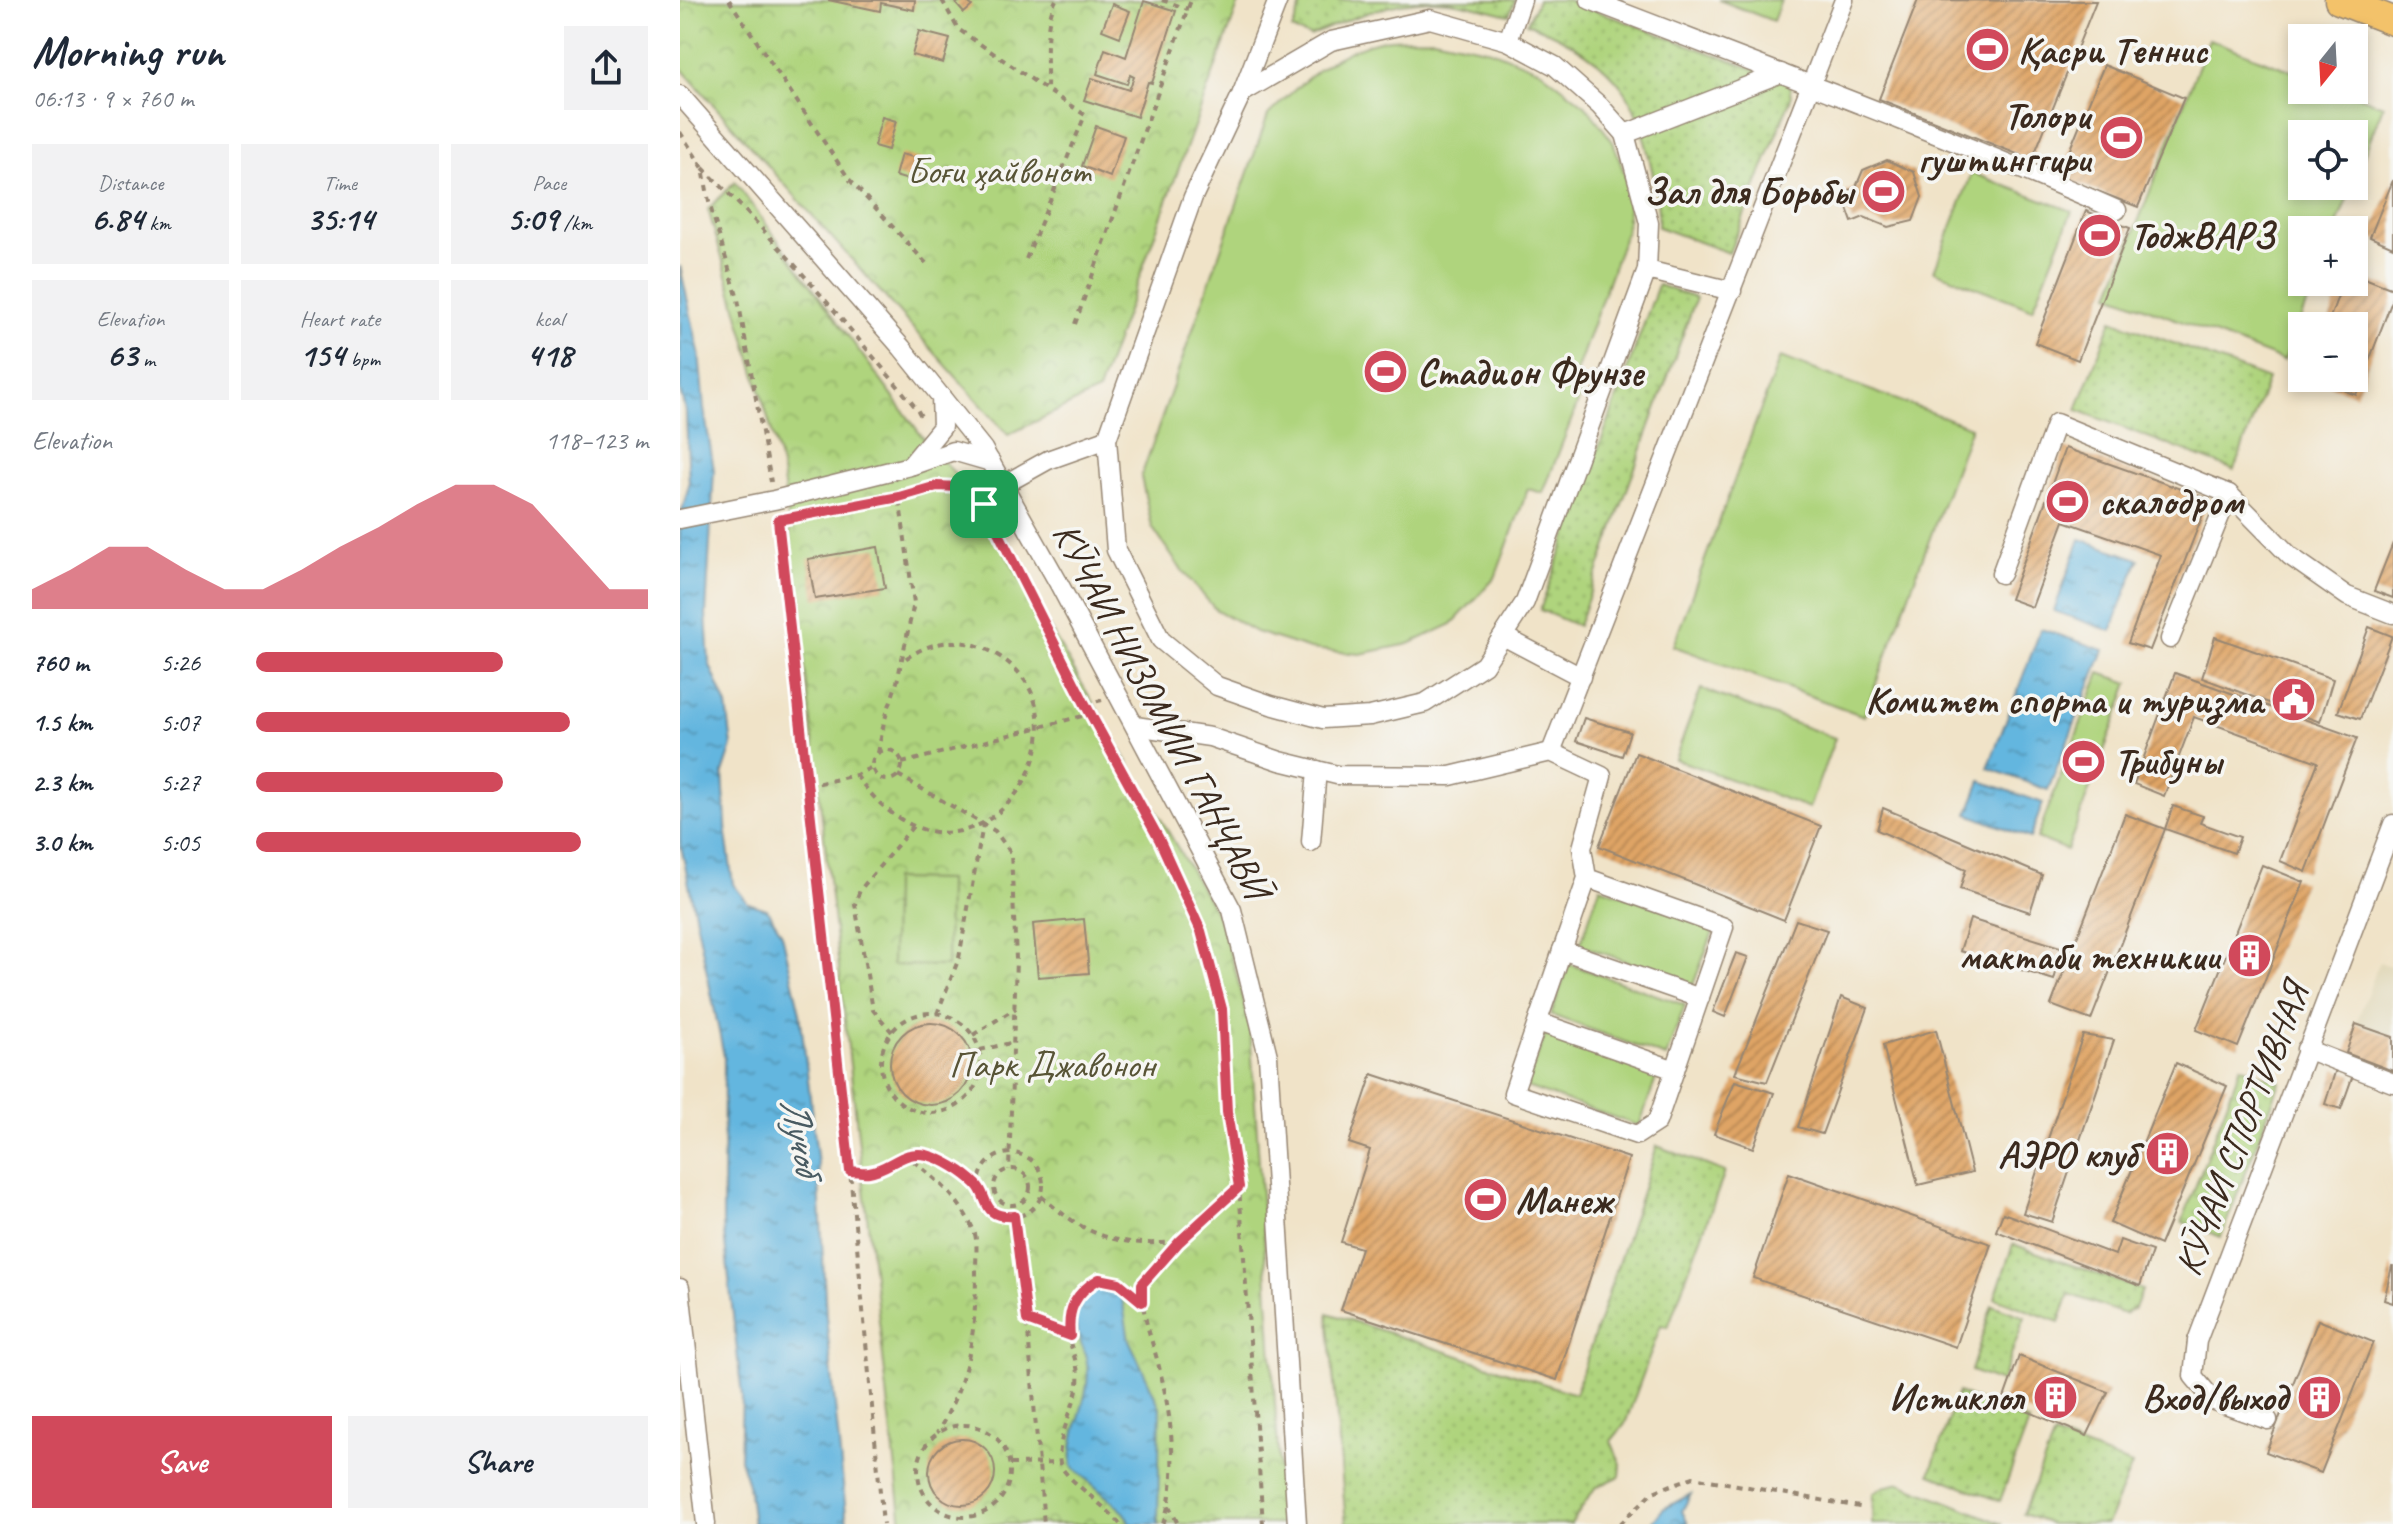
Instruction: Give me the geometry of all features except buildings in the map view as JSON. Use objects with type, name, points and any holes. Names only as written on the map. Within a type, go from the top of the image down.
[{"type":"highway","points":[[2339,0],[2393,21]]},
{"type":"street","points":[[1242,93],[1331,41],[1430,19],[1508,41],[1555,66],[1600,106],[1625,134],[1649,223],[1647,270],[1525,602],[1484,665],[1425,703],[1370,716],[1323,719],[1217,686],[1161,640],[1116,550],[1107,439],[1193,197],[1242,93],[1278,0]]},
{"type":"street","points":[[1508,41],[1522,0]]},
{"type":"street","points":[[1590,0],[2031,172],[2117,210]]},
{"type":"street","points":[[1551,752],[1844,0]]},
{"type":"street","points":[[1625,134],[1781,73]]},
{"type":"street","name":"КӮЧАИ НИЗОМИИ ГАНҶАВӢ","points":[[680,95],[941,396],[991,462],[1232,910],[1268,1056],[1297,1524]]},
{"type":"street","points":[[1647,270],[1732,291]]},
{"type":"street","points":[[910,466],[942,427],[941,396]]},
{"type":"street","points":[[2001,574],[2056,423],[2229,494],[2290,556],[2347,596],[2393,614]]},
{"type":"street","points":[[1005,484],[1048,460],[1107,439]]},
{"type":"street","points":[[680,519],[774,500],[910,466],[953,451],[991,462]]},
{"type":"street","points":[[2170,639],[2229,494]]},
{"type":"street","points":[[1503,636],[1581,677]]},
{"type":"street","points":[[1135,726],[1210,737],[1337,775],[1450,776],[1551,752],[1602,776],[1582,848],[1587,878],[1513,1093],[1637,1135],[1657,1122],[1724,927],[1587,878]]},
{"type":"street","points":[[1311,842],[1317,770]]},
{"type":"street","name":"КӮЧАИ СПОРТИВНАЯ","points":[[2268,1420],[2214,1401],[2193,1376],[2197,1341],[2393,824]]},
{"type":"street","points":[[1562,950],[1700,998]]},
{"type":"street","points":[[1538,1022],[1675,1070]]},
{"type":"street","points":[[2306,1049],[2393,1083]]},
{"type":"street","points":[[680,1288],[706,1524]]},
{"type":"path","points":[[729,0],[849,179],[926,263]]},
{"type":"path","points":[[942,0],[958,29],[1085,115],[1026,259]]},
{"type":"path","points":[[1047,90],[1048,32],[1056,0]]},
{"type":"path","points":[[1162,0],[1188,9]]},
{"type":"path","points":[[1075,324],[1191,0]]},
{"type":"path","points":[[680,132],[703,168],[829,304],[917,409],[933,439]]},
{"type":"path","points":[[703,168],[709,202],[738,299],[774,500]]},
{"type":"path","points":[[883,1524],[850,1171],[778,520],[899,497],[937,486],[959,487],[984,504],[1090,714],[1159,839],[1201,931],[1222,1009],[1227,1112],[1239,1187],[1263,1524]]},
{"type":"path","points":[[807,786],[856,775],[872,767],[878,753],[914,603],[899,497]]},
{"type":"path","points":[[856,775],[888,812],[940,833],[961,833],[983,825],[1018,792],[1031,771],[1037,751],[1038,711],[1018,674],[993,652],[970,643],[942,642],[918,649],[901,662]]},
{"type":"path","points":[[902,763],[1090,714]]},
{"type":"path","points":[[878,753],[882,750],[893,751],[902,763]]},
{"type":"path","points":[[872,767],[881,778],[890,779],[898,775],[902,763]]},
{"type":"path","points":[[898,775],[995,831],[1011,853],[1016,1008],[1009,1170]]},
{"type":"path","points":[[892,1032],[873,1010],[855,904],[860,890],[914,825]]},
{"type":"path","points":[[937,1014],[959,958],[983,825]]},
{"type":"path","points":[[973,1035],[1016,1008]]},
{"type":"path","points":[[937,1014],[961,1023],[973,1035],[980,1050],[982,1067],[978,1083],[968,1097],[940,1113],[923,1113],[907,1107],[894,1097],[885,1083],[881,1068],[882,1051],[892,1032],[914,1016],[937,1014]]},
{"type":"path","points":[[980,1050],[1015,1042]]},
{"type":"path","points":[[1010,1153],[1030,1159],[1042,1176],[1041,1196],[1028,1212],[1014,1216],[999,1215],[990,1209],[983,1201],[979,1186],[983,1169],[990,1161],[1010,1153]]},
{"type":"path","points":[[850,1171],[868,1172],[884,1167],[904,1154],[927,1155],[979,1186]]},
{"type":"path","points":[[904,1154],[946,1186],[976,1233],[976,1301],[970,1357],[954,1404],[919,1457],[917,1472],[920,1486],[937,1510],[951,1516],[965,1518],[981,1515],[995,1507],[1010,1479],[1010,1464],[1005,1449],[995,1437],[981,1428],[966,1425],[937,1433]]},
{"type":"path","points":[[1009,1170],[1020,1171],[1030,1185],[1027,1196],[1013,1205],[1001,1202],[994,1191],[998,1174],[1009,1170]]},
{"type":"path","points":[[1163,1524],[1169,1506],[1170,1412],[1142,1302],[1142,1284],[1179,1242],[1239,1187]]},
{"type":"path","points":[[1041,1196],[1075,1223],[1106,1238],[1144,1245],[1179,1242]]},
{"type":"path","points":[[1014,1216],[1027,1320],[1044,1524]]},
{"type":"path","points":[[1120,1524],[1090,1493],[1067,1477],[1060,1463],[1062,1442],[1079,1381],[1068,1317],[1082,1289],[1099,1279],[1119,1283],[1142,1302]]},
{"type":"path","points":[[1027,1320],[1070,1336]]},
{"type":"path","points":[[1010,1464],[1060,1463]]},
{"type":"path","points":[[1620,1524],[1653,1492],[1693,1477],[1865,1508]]},
{"type":"path","points":[[1169,1506],[1178,1524]]},
{"type":"shaded area","points":[[2379,962],[2393,967],[2393,1037],[2356,1024]]},
{"type":"green space","name":"Боғи ҳайвонот","points":[[680,0],[1240,0],[1098,391],[1008,435],[680,67]]},
{"type":"green space","points":[[1303,0],[1515,0],[1509,15],[1444,2],[1403,4],[1355,17],[1310,36],[1292,30]]},
{"type":"green space","points":[[1538,0],[1567,0],[1789,82],[1791,98],[1729,253],[1658,227],[1649,156],[1631,102],[1615,79],[1593,58],[1527,23]]},
{"type":"green space","points":[[1719,0],[1781,0],[1773,21]]},
{"type":"green space","points":[[1433,38],[1491,50],[1540,70],[1586,106],[1613,142],[1630,189],[1626,231],[1573,381],[1584,387],[1543,493],[1528,489],[1495,578],[1452,624],[1409,644],[1360,654],[1310,649],[1256,632],[1215,609],[1180,568],[1152,527],[1141,477],[1268,115],[1307,79],[1349,52],[1383,40]]},
{"type":"green space","points":[[2209,39],[2288,70],[2288,104],[2368,104],[2368,100],[2383,106],[2368,144],[2368,120],[2288,120],[2288,200],[2347,200],[2340,216],[2288,216],[2288,296],[2310,296],[2303,312],[2288,312],[2288,351],[2284,361],[2110,294]]},
{"type":"green space","points":[[1972,173],[2072,211],[2033,309],[1934,271]]},
{"type":"green space","name":"Парк Джавонон","points":[[735,182],[927,443],[967,487],[1218,917],[1250,1028],[1283,1524],[902,1524],[781,464],[708,209]]},
{"type":"green space","points":[[1658,285],[1696,298],[1578,626],[1540,610]]},
{"type":"green space","points":[[2112,320],[2268,379],[2234,470],[2077,410]]},
{"type":"green space","points":[[1780,357],[1971,427],[1864,716],[1673,646]]},
{"type":"green space","name":"Трибуны","points":[[2100,673],[2129,683],[2067,850],[2037,838]]},
{"type":"green space","points":[[1701,689],[1835,738],[1809,808],[1675,759]]},
{"type":"green space","points":[[893,879],[948,880],[947,966],[892,965]]},
{"type":"green space","points":[[1600,887],[1715,927],[1693,985],[1580,945]]},
{"type":"green space","points":[[1569,964],[1685,1005],[1666,1057],[1551,1015]]},
{"type":"green space","points":[[1546,1033],[1658,1073],[1639,1126],[1526,1087]]},
{"type":"green space","points":[[2241,1066],[2280,1082],[2221,1237],[2182,1222]]},
{"type":"green space","points":[[1657,1146],[1725,1172],[1668,1327],[1661,1325],[1625,1424],[1611,1441],[1621,1465],[1620,1476],[1595,1488],[1571,1524],[1346,1524],[1328,1313],[1575,1394]]},
{"type":"green space","points":[[2013,1244],[2142,1290],[2135,1308],[2124,1314],[2069,1294],[2059,1322],[1995,1298]]},
{"type":"green space","points":[[1992,1305],[2025,1317],[2001,1382],[1971,1371]]},
{"type":"green space","points":[[1958,1392],[2029,1422],[2000,1501],[1930,1474]]},
{"type":"green space","points":[[2054,1436],[2132,1465],[2107,1524],[2051,1524],[2023,1514]]},
{"type":"green space","points":[[1900,1483],[2003,1524],[1872,1524],[1873,1494],[1883,1487]]},
{"type":"water","name":"Лучоб","points":[[680,266],[699,352],[714,470],[706,614],[709,663],[727,706],[732,746],[723,773],[727,841],[733,884],[748,903],[767,909],[782,934],[800,1013],[818,1164],[826,1316],[847,1524],[753,1524],[748,1484],[740,1459],[742,1397],[723,1224],[724,1056],[680,841],[680,518],[689,485],[686,413],[680,390]]},
{"type":"water","points":[[2080,539],[2139,559],[2111,631],[2054,611]]},
{"type":"water","points":[[2041,629],[2104,650],[2048,790],[1988,768]]},
{"type":"water","points":[[1981,781],[2043,803],[2030,838],[1968,814]]},
{"type":"water","points":[[1103,1283],[1121,1293],[1129,1340],[1160,1407],[1158,1524],[1130,1524],[1125,1513],[1072,1466],[1073,1440],[1088,1376],[1075,1315],[1082,1301]]},
{"type":"water","points":[[1691,1494],[1682,1511],[1688,1524],[1651,1524],[1663,1509]]},
{"type":"place","name":"Қасри Теннис","points":[[1987,50]]},
{"type":"place","name":"Толори гуштинггири","points":[[2121,137]]},
{"type":"place","name":"Зал для Борьбы","points":[[1884,191]]},
{"type":"place","name":"ТоджВАРЗ","points":[[2099,235]]},
{"type":"place","name":"Стадион Фрунзе","points":[[1386,372]]},
{"type":"place","name":"скалодром","points":[[2068,501]]},
{"type":"place","name":"Комитет спорта и туризма","points":[[2294,700]]},
{"type":"place","name":"Трибуны","points":[[2083,761]]},
{"type":"place","name":"мактаби техникии","points":[[2250,956]]},
{"type":"place","name":"АЭРО клуб","points":[[2168,1154]]},
{"type":"place","name":"Манеж","points":[[1485,1200]]},
{"type":"place","name":"Истиклол","points":[[2055,1397]]},
{"type":"place","name":"Вход/выход","points":[[2319,1397]]},
{"type":"route","points":[[937,486],[959,487],[984,504],[1085,704],[1159,839],[1201,931],[1222,1009],[1227,1112],[1239,1187],[1179,1242],[1142,1284],[1142,1302],[1119,1283],[1099,1279],[1082,1289],[1068,1317],[1070,1336],[1027,1320],[1014,1216],[999,1215],[990,1209],[983,1201],[979,1186],[927,1155],[904,1154],[884,1167],[868,1172],[850,1171],[778,520],[899,497],[937,486]]}]
